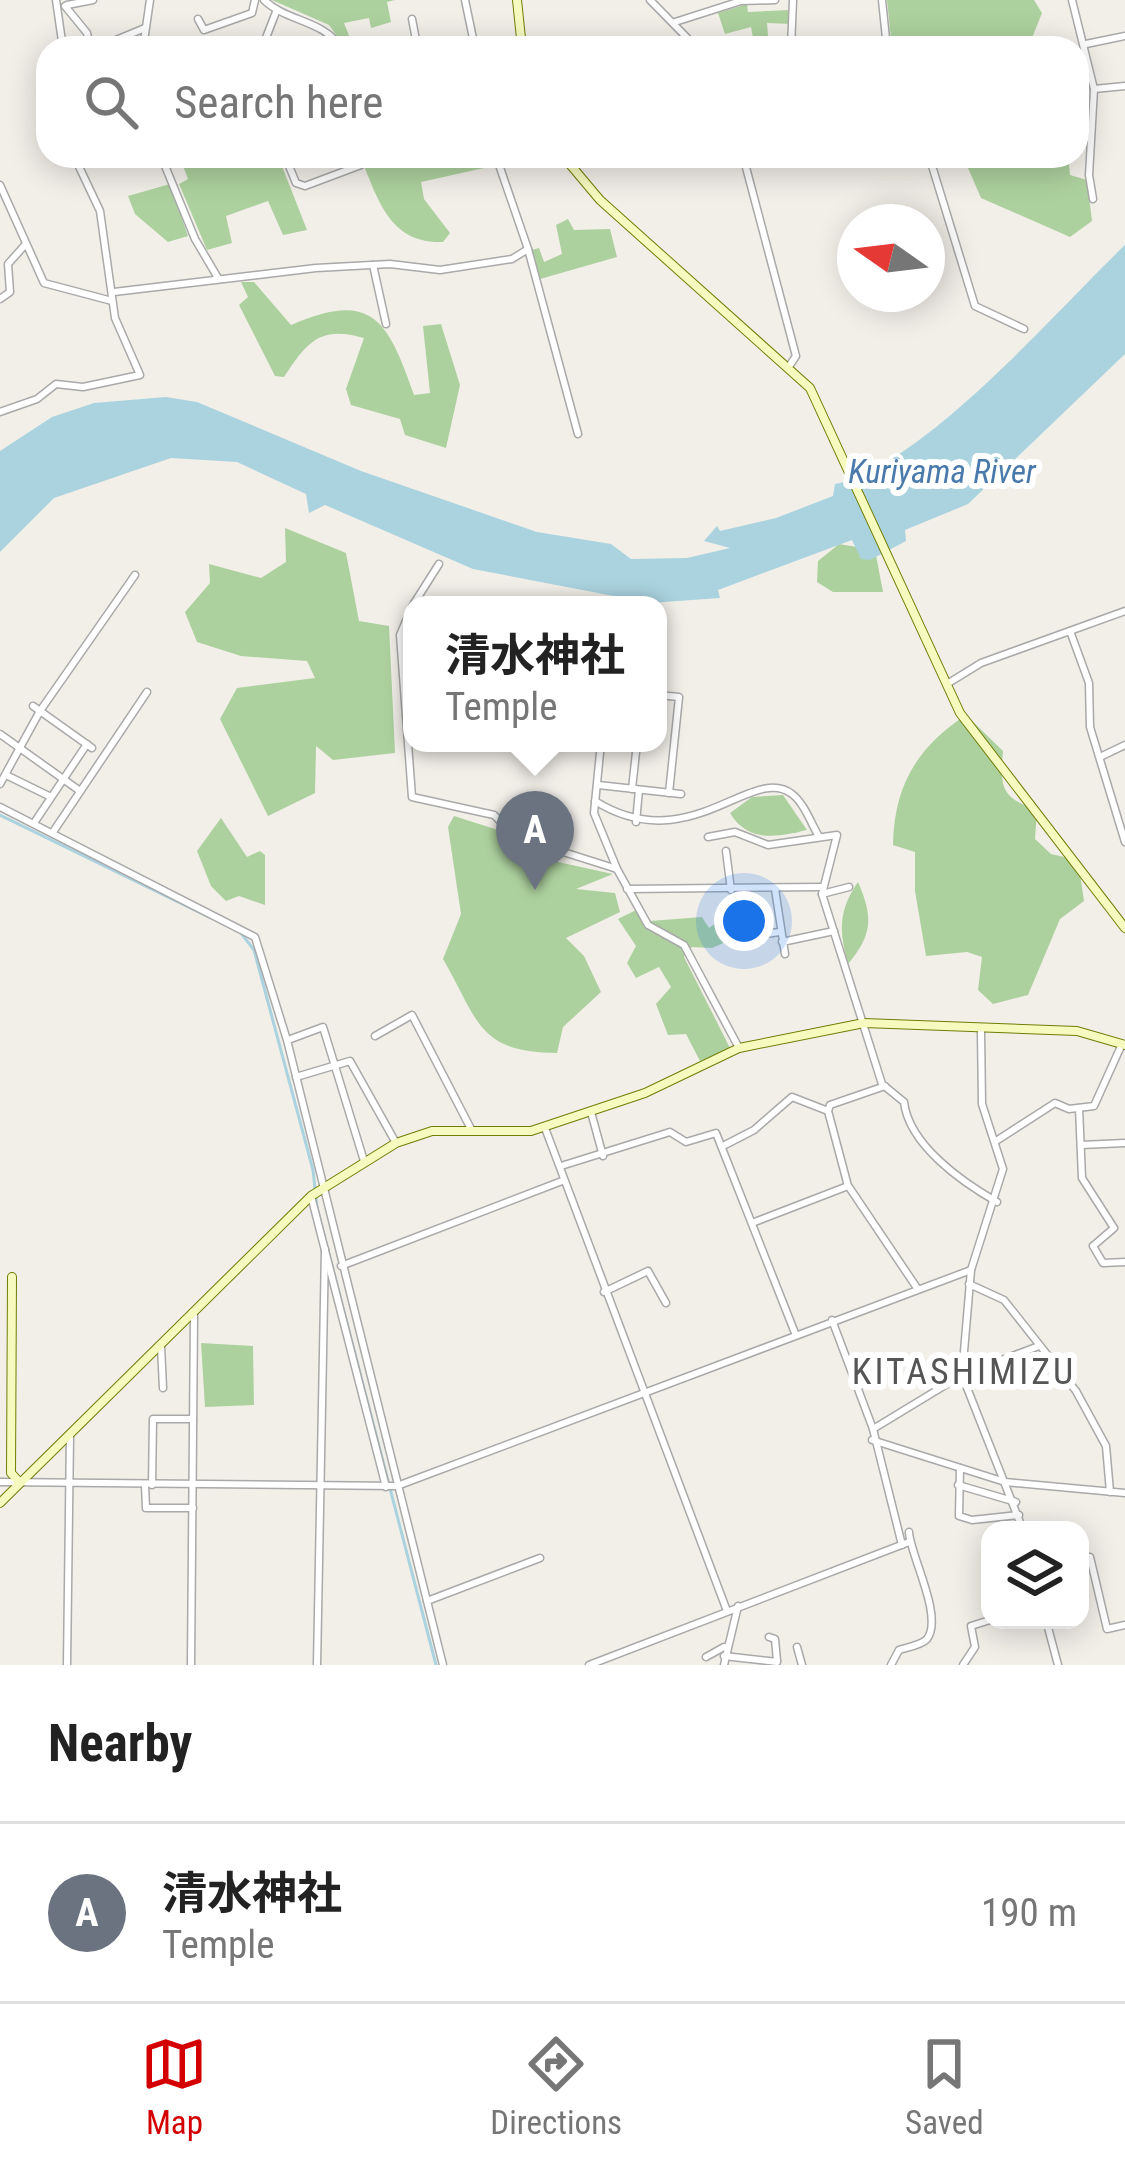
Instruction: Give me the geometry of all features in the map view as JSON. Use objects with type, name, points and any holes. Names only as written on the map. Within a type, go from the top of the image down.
[{"type":"street","points":[[60,4],[93,0]]},
{"type":"street","points":[[144,36],[150,0]]},
{"type":"street","points":[[198,19],[204,30],[252,13],[259,0],[330,36]]},
{"type":"street","points":[[464,0],[472,36]]},
{"type":"street","points":[[518,0],[521,36]]},
{"type":"street","points":[[650,0],[687,36]]},
{"type":"street","points":[[675,22],[741,2],[775,0]]},
{"type":"street","points":[[792,36],[793,0]]},
{"type":"street","points":[[882,0],[886,36]]},
{"type":"street","points":[[1072,0],[1083,36]]},
{"type":"street","points":[[60,4],[62,36]]},
{"type":"street","points":[[60,4],[88,36]]},
{"type":"street","points":[[267,36],[277,11]]},
{"type":"street","points":[[412,19],[415,36]]},
{"type":"street","points":[[125,36],[145,28]]},
{"type":"street","points":[[1089,43],[1125,36]]},
{"type":"street","points":[[1089,61],[1094,89],[1089,175],[1093,199]]},
{"type":"street","points":[[1094,89],[1125,86]]},
{"type":"street","points":[[0,412],[37,399],[56,384],[82,387],[140,375],[113,297],[100,212],[80,168]]},
{"type":"street","points":[[166,168],[195,239],[218,278]]},
{"type":"street","points":[[290,168],[296,182],[304,186],[353,168]]},
{"type":"street","points":[[500,168],[528,249],[578,434]]},
{"type":"street","points":[[573,168],[599,200],[790,365],[826,415],[977,742],[1125,928]]},
{"type":"street","points":[[746,168],[796,356],[790,365]]},
{"type":"street","points":[[933,168],[975,306],[1024,329]]},
{"type":"street","points":[[0,185],[25,245],[52,289],[113,297],[218,278],[373,265],[440,270],[492,263],[528,249]]},
{"type":"street","points":[[0,299],[10,292],[8,264],[25,245]]},
{"type":"street","points":[[373,265],[386,324]]},
{"type":"street","points":[[419,596],[439,564]]},
{"type":"street","points":[[0,784],[36,708],[135,575]]},
{"type":"street","points":[[947,684],[981,663],[1125,611]]},
{"type":"street","points":[[403,628],[403,676]]},
{"type":"street","points":[[1070,631],[1089,682],[1090,727],[1125,842]]},
{"type":"street","points":[[52,832],[147,692]]},
{"type":"street","points":[[667,696],[679,697],[669,793]]},
{"type":"street","points":[[34,823],[89,746],[36,708]]},
{"type":"street","points":[[0,734],[80,791]]},
{"type":"street","points":[[1100,757],[1125,745]]},
{"type":"street","points":[[409,752],[412,797],[494,815],[516,837],[616,869]]},
{"type":"street","points":[[600,752],[597,824],[616,869],[648,926],[683,945],[739,1048]]},
{"type":"street","points":[[637,752],[637,822]]},
{"type":"street","points":[[4,774],[51,797]]},
{"type":"street","points":[[598,785],[681,794]]},
{"type":"street","points":[[595,801],[637,822],[674,823],[710,814],[742,791],[783,790],[798,801],[819,836]]},
{"type":"street","points":[[0,807],[247,929],[259,945],[287,1040],[443,1665]]},
{"type":"street","points":[[708,837],[735,832],[768,845],[837,835],[822,890],[885,1086],[904,1102],[907,1118],[953,1174],[997,1202]]},
{"type":"street","points":[[726,851],[731,890]]},
{"type":"street","points":[[627,889],[849,887]]},
{"type":"street","points":[[775,889],[785,954]]},
{"type":"street","points":[[744,926],[748,941],[780,932]]},
{"type":"street","points":[[782,942],[834,931]]},
{"type":"street","points":[[374,1036],[412,1015],[471,1129]]},
{"type":"street","points":[[0,1503],[311,1196],[396,1142],[432,1131],[545,1128],[739,1048],[864,1023],[981,1032],[1077,1031],[1123,1044],[1094,1106],[1055,1103],[996,1141]]},
{"type":"street","points":[[287,1040],[322,1027],[364,1161]]},
{"type":"street","points":[[981,1032],[981,1092],[1004,1169],[971,1270],[962,1376],[1021,1521]]},
{"type":"street","points":[[296,1077],[350,1061],[396,1142]]},
{"type":"street","points":[[885,1086],[830,1105],[828,1111],[848,1186],[917,1288]]},
{"type":"street","points":[[723,1146],[754,1130],[792,1097],[828,1111]]},
{"type":"street","points":[[1079,1108],[1082,1178],[1114,1228],[1093,1246],[1103,1263],[1125,1262]]},
{"type":"street","points":[[591,1112],[603,1156]]},
{"type":"street","points":[[545,1128],[727,1611]]},
{"type":"street","points":[[561,1166],[675,1130],[686,1142],[716,1133],[795,1333]]},
{"type":"street","points":[[1081,1145],[1125,1143]]},
{"type":"street","points":[[340,1267],[562,1180]]},
{"type":"street","points":[[752,1223],[848,1186]]},
{"type":"street","points":[[311,1196],[386,1486]]},
{"type":"street","points":[[317,1665],[325,1249]]},
{"type":"street","points":[[604,1293],[648,1270],[666,1303]]},
{"type":"street","points":[[0,1482],[397,1486],[971,1270]]},
{"type":"street","points":[[12,1277],[11,1473],[20,1483]]},
{"type":"street","points":[[969,1284],[1004,1300],[1076,1391],[1106,1445],[1110,1492]]},
{"type":"street","points":[[191,1665],[194,1315]]},
{"type":"street","points":[[831,1319],[873,1429],[872,1440],[905,1544],[928,1598],[929,1633],[922,1643],[898,1650],[891,1665]]},
{"type":"street","points":[[160,1346],[163,1388]]},
{"type":"street","points":[[873,1429],[962,1376],[1039,1346]]},
{"type":"street","points":[[193,1419],[153,1419],[146,1508],[193,1508]]},
{"type":"street","points":[[67,1665],[70,1434]]},
{"type":"street","points":[[872,1440],[1006,1482],[1125,1493]]},
{"type":"street","points":[[960,1468],[956,1509],[965,1519],[1019,1515]]},
{"type":"street","points":[[958,1485],[1016,1502]]},
{"type":"street","points":[[905,1544],[909,1532]]},
{"type":"street","points":[[589,1665],[905,1544]]},
{"type":"street","points":[[1090,1557],[1107,1629],[1125,1625]]},
{"type":"street","points":[[427,1601],[540,1558]]},
{"type":"street","points":[[724,1656],[738,1606]]},
{"type":"street","points":[[963,1665],[975,1647],[971,1626],[981,1623]]},
{"type":"street","points":[[1048,1629],[1058,1665]]},
{"type":"street","points":[[706,1658],[777,1663],[775,1639],[769,1637]]},
{"type":"street","points":[[797,1647],[802,1665]]},
{"type":"green space","points":[[272,0],[395,0],[387,2],[391,22],[371,28],[369,18],[344,23],[349,36],[337,36],[329,25]]},
{"type":"green space","points":[[887,0],[1034,0],[1042,13],[1033,36],[891,36]]},
{"type":"green space","points":[[747,4],[748,12],[789,10],[791,24],[767,23],[768,36],[753,36],[751,27],[725,34],[718,13]]},
{"type":"green space","points":[[184,168],[283,168],[307,230],[283,235],[268,201],[226,216],[232,243],[207,250],[179,184],[188,179]]},
{"type":"green space","points":[[365,168],[484,168],[421,182],[424,199],[450,233],[443,242],[425,241],[398,227]]},
{"type":"green space","points":[[968,168],[1069,168],[1070,175],[1087,180],[1092,221],[1070,237],[981,198]]},
{"type":"green space","points":[[170,184],[188,236],[168,242],[135,214],[128,196]]},
{"type":"green space","points":[[568,219],[574,230],[610,229],[617,257],[540,279],[532,250],[539,248],[544,262],[562,254],[556,225]]},
{"type":"green space","points":[[241,282],[254,282],[291,325],[341,310],[374,319],[395,348],[414,395],[430,393],[423,326],[441,324],[460,385],[446,448],[405,435],[400,419],[351,405],[346,389],[364,338],[325,335],[300,354],[284,377],[275,376],[239,305],[248,297]]},
{"type":"green space","points":[[285,528],[346,553],[359,621],[389,626],[395,753],[333,760],[316,746],[315,793],[268,816],[220,719],[237,688],[315,678],[307,661],[241,656],[197,642],[185,612],[210,583],[209,564],[261,578],[286,562]]},
{"type":"green space","points":[[839,544],[875,550],[883,592],[833,592],[817,582],[818,561]]},
{"type":"green space","points":[[966,715],[1003,751],[1005,790],[1037,811],[1035,839],[1051,854],[1078,860],[1084,901],[1060,919],[1028,995],[993,1004],[978,990],[982,957],[967,952],[926,956],[915,891],[915,852],[893,845],[898,804],[912,770],[934,741]]},
{"type":"green space","points":[[783,795],[807,830],[774,836],[754,833],[730,813],[752,797]]},
{"type":"green space","points":[[454,816],[495,829],[526,855],[613,874],[576,889],[615,893],[620,912],[566,938],[584,956],[601,992],[563,1027],[557,1053],[510,1047],[495,1039],[474,1016],[443,959],[461,914],[448,827]]},
{"type":"green space","points":[[221,818],[247,857],[260,851],[265,855],[265,905],[239,896],[226,901],[211,886],[197,851]]},
{"type":"green space","points":[[858,882],[868,925],[848,964],[842,921]]},
{"type":"green space","points":[[636,910],[650,921],[702,917],[709,928],[727,915],[744,916],[740,927],[727,932],[730,940],[712,948],[692,947],[684,957],[730,1048],[700,1061],[686,1034],[668,1035],[656,1004],[671,987],[659,967],[636,978],[627,963],[636,946],[618,919]]},
{"type":"green space","points":[[201,1343],[253,1346],[254,1405],[205,1407]]},
{"type":"water","name":"Kuriyama River","points":[[1125,245],[1125,354],[968,504],[905,530],[906,541],[870,560],[861,559],[852,540],[718,590],[720,598],[667,602],[667,596],[614,596],[473,569],[325,505],[309,513],[306,494],[237,462],[171,458],[54,498],[0,552],[0,451],[52,417],[94,403],[166,397],[197,402],[361,471],[537,532],[611,544],[631,559],[687,558],[730,548],[704,541],[717,526],[720,531],[776,518],[833,496],[835,484],[870,471],[908,448],[987,382]]},
{"type":"waterway","points":[[0,815],[211,918]]},
{"type":"waterway","points":[[241,933],[254,950],[313,1170],[317,1208],[436,1665]]},
{"type":"place","name":"清水神社","points":[[535,890]]},
{"type":"district","name":"KITASHIMIZU","points":[[964,1371]]}]
